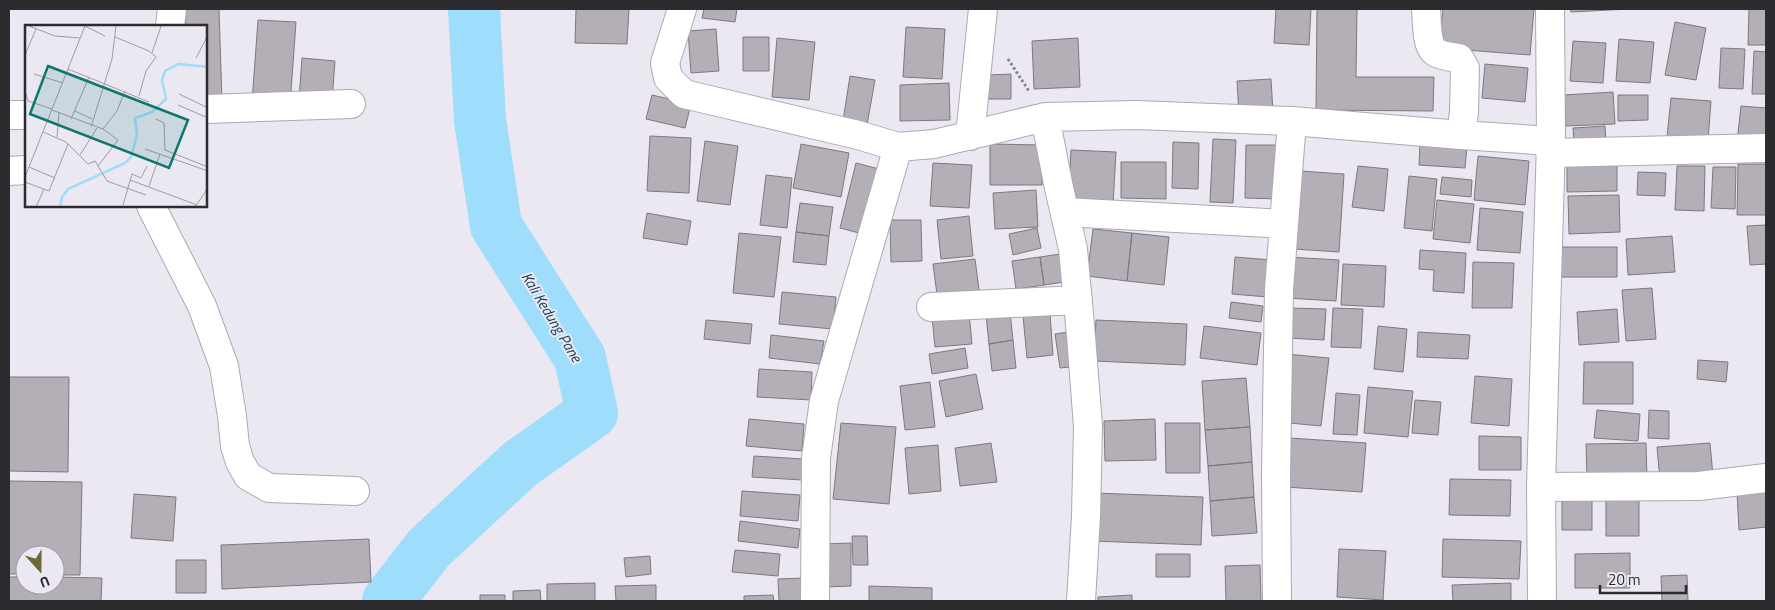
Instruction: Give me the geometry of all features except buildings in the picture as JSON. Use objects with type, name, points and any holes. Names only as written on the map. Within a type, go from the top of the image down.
[{"type":"street","points":[[170,25],[172,9]]},
{"type":"street","points":[[682,9],[665,63],[668,78],[684,94],[858,135],[898,147],[934,144],[1045,117],[1136,115],[1292,121],[1461,135],[1551,147],[1766,148]]},
{"type":"street","points":[[970,136],[983,9]]},
{"type":"street","points":[[1426,9],[1428,39],[1431,48],[1434,52],[1459,58],[1465,68],[1464,112],[1461,135]]},
{"type":"street","points":[[1542,601],[1540,487],[1551,147],[1550,9]]},
{"type":"street","points":[[208,109],[351,104]]},
{"type":"street","points":[[9,115],[25,115]]},
{"type":"street","points":[[1045,117],[1073,249],[1088,426],[1086,516],[1080,601]]},
{"type":"street","points":[[1277,601],[1276,474],[1279,289],[1292,121]]},
{"type":"street","points":[[815,601],[816,458],[824,401],[898,147]]},
{"type":"street","points":[[9,171],[25,170]]},
{"type":"street","points":[[152,208],[202,306],[224,366],[235,446],[240,462],[248,476],[269,488],[355,491]]},
{"type":"street","points":[[1066,212],[1284,224]]},
{"type":"street","points":[[931,307],[1078,300]]},
{"type":"street","points":[[1540,487],[1700,486],[1766,478]]},
{"type":"path","points":[[1003,52],[1045,117]]},
{"type":"waterway","name":"Kali Kedung Pane","points":[[388,601],[429,548],[520,464],[592,413],[580,358],[496,226],[480,120],[474,9]]}]
